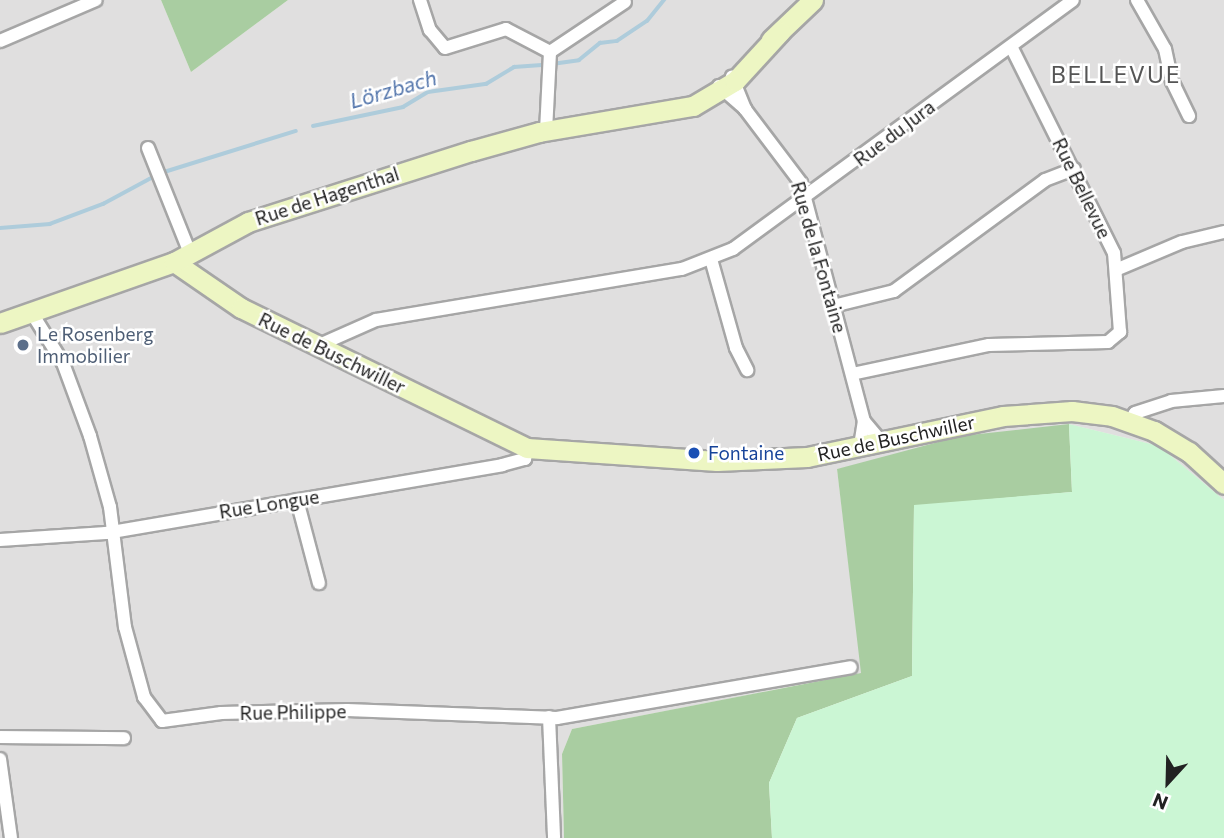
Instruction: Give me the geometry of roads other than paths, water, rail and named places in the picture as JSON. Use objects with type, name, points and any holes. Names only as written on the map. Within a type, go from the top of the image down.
[{"type":"street","points":[[0,41],[96,0]]},
{"type":"street","points":[[420,0],[430,30],[445,48],[506,29],[550,52]]},
{"type":"street","name":"Rue de Hagenthal","points":[[0,323],[33,315],[182,258],[271,213],[546,131],[668,110],[726,82],[813,0]]},
{"type":"street","name":"Rue du Jura","points":[[317,346],[376,320],[682,269],[711,259],[805,200],[1073,0]]},
{"type":"street","points":[[1137,0],[1165,49],[1172,81],[1189,116]]},
{"type":"street","points":[[550,52],[625,2]]},
{"type":"street","name":"Rue Bellevue","points":[[852,374],[989,345],[1108,342],[1116,338],[1122,324],[1118,269],[1074,169],[1011,46]]},
{"type":"street","points":[[546,131],[550,52]]},
{"type":"street","name":"Rue de la Fontaine","points":[[726,82],[795,173],[805,200],[864,421],[860,446]]},
{"type":"street","points":[[148,148],[182,258]]},
{"type":"street","points":[[833,306],[894,292],[1045,180],[1074,169]]},
{"type":"street","points":[[1118,269],[1182,242],[1224,232]]},
{"type":"street","name":"Rue de Buschwiller","points":[[182,258],[241,308],[527,448],[717,461],[807,457],[1050,411],[1139,424],[1189,452],[1224,484]]},
{"type":"street","points":[[711,259],[736,348],[747,370]]},
{"type":"street","name":"Rue Philippe","points":[[33,315],[76,394],[110,507],[111,531],[128,639],[144,697],[162,720],[221,713],[347,710],[549,718],[852,667]]},
{"type":"street","points":[[1171,401],[1139,424],[1135,413],[1171,401],[1224,396]]},
{"type":"street","name":"Rue de la Fontaine","points":[[864,421],[881,441]]},
{"type":"street","name":"Rue Longue","points":[[0,540],[111,531],[502,465],[525,459],[527,448]]},
{"type":"street","points":[[297,500],[318,583]]},
{"type":"street","points":[[549,718],[554,838]]},
{"type":"street","points":[[0,737],[124,738]]},
{"type":"street","points":[[0,759],[11,838]]},
{"type":"waterway","name":"Lörzbach","points":[[552,64],[579,60],[600,43],[617,41],[647,21],[664,0]]},
{"type":"waterway","name":"Lörzbach","points":[[313,126],[403,107],[428,92],[486,84],[514,67],[545,65]]},
{"type":"waterway","points":[[161,173],[296,131]]},
{"type":"waterway","points":[[0,228],[50,224],[103,204],[155,176]]},
{"type":"place","name":"Le Rosenberg Immobilier","points":[[23,345]]},
{"type":"place","name":"Fontaine","points":[[694,453]]},
{"type":"district","name":"BELLEVUE","points":[[1116,74]]}]
